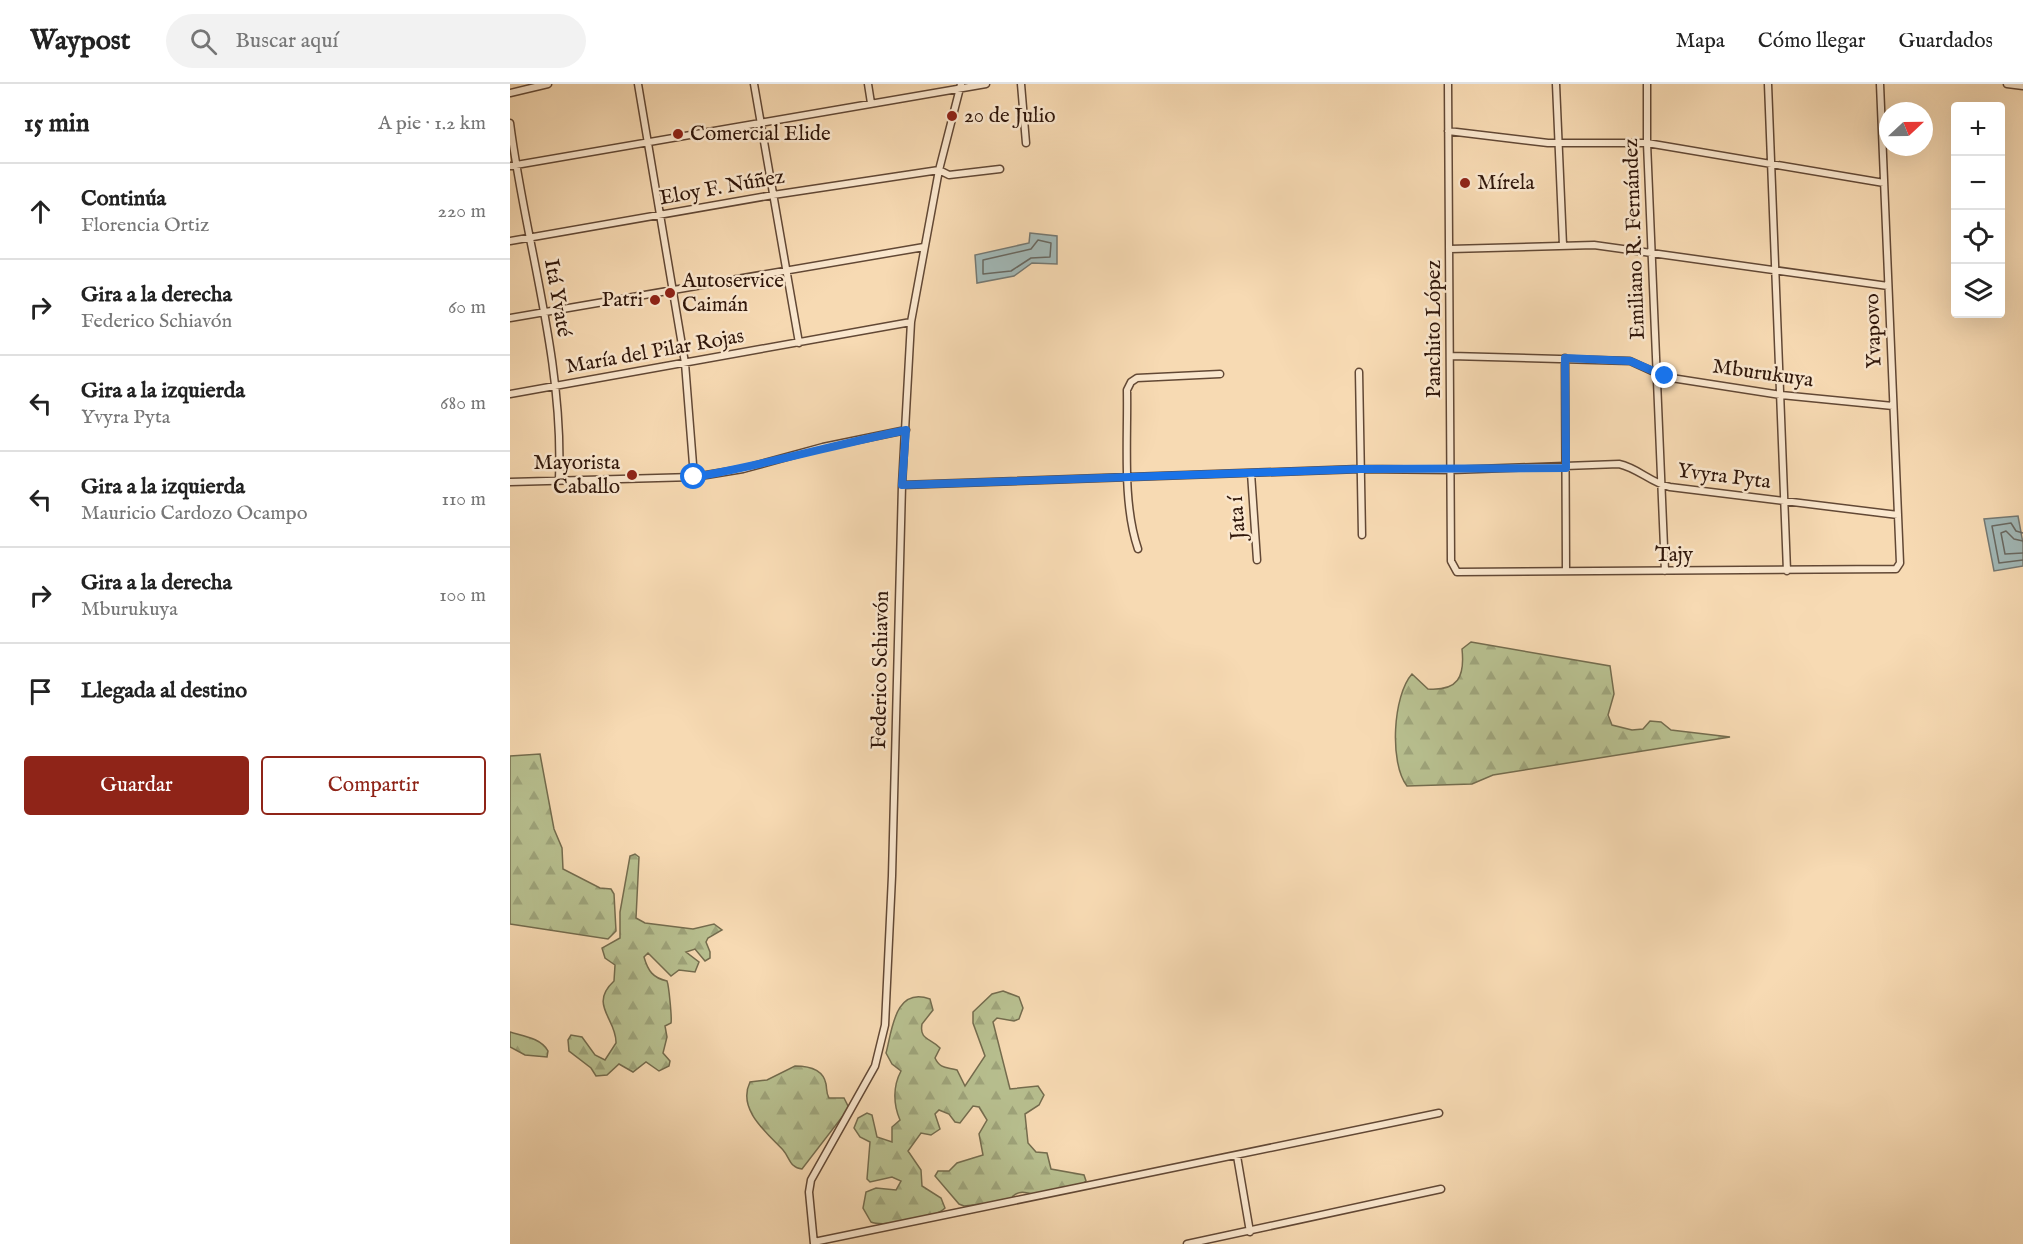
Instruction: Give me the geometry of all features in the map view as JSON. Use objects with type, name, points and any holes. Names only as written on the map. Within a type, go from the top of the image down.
[{"type":"street","points":[[510,93],[548,84]]},
{"type":"street","points":[[638,84],[685,363],[694,477]]},
{"type":"street","points":[[754,84],[799,343]]},
{"type":"street","points":[[868,84],[872,103]]},
{"type":"street","points":[[513,166],[648,144],[961,86],[986,84]]},
{"type":"street","points":[[1021,84],[1026,143]]},
{"type":"street","name":"Panchito López","points":[[1448,84],[1451,561],[1457,572]]},
{"type":"street","points":[[1556,84],[1563,245]]},
{"type":"street","name":"Emiliano R. Fernández","points":[[1647,84],[1647,143],[1665,572]]},
{"type":"street","points":[[1768,84],[1786,571]]},
{"type":"street","name":"Yvapovo","points":[[1880,84],[1900,563],[1896,569],[1891,571]]},
{"type":"street","points":[[2007,84],[2023,86]]},
{"type":"street","name":"Federico Schiavón","points":[[814,1243],[809,1206],[811,1180],[875,1066],[885,1025],[902,485],[911,322],[939,170],[961,86]]},
{"type":"street","name":"Itá Yvaté","points":[[510,123],[513,166],[529,237],[556,386],[560,441],[559,479]]},
{"type":"street","points":[[1448,131],[1558,144],[1647,143],[1884,183]]},
{"type":"street","name":"Eloy F. Núñez","points":[[510,241],[773,195],[939,170],[949,175],[1000,169]]},
{"type":"street","points":[[1450,249],[1593,245],[1888,286]]},
{"type":"street","points":[[510,318],[786,269],[924,248]]},
{"type":"street","name":"María del Pilar Rojas","points":[[510,394],[911,322]]},
{"type":"street","name":"Mburukuya","points":[[1451,356],[1630,361],[1658,373],[1781,394],[1893,406]]},
{"type":"street","points":[[1565,358],[1566,572]]},
{"type":"street","points":[[1359,372],[1362,535]]},
{"type":"street","points":[[1138,549],[1131,530],[1127,390],[1131,382],[1137,378],[1220,374]]},
{"type":"street","points":[[510,482],[694,477],[782,460],[823,447],[906,430]]},
{"type":"street","name":"Yvyra Pyta","points":[[902,485],[1360,469],[1451,470],[1630,466],[1660,485],[1898,515]]},
{"type":"street","name":"Jata í","points":[[1251,473],[1257,560]]},
{"type":"street","name":"Tajy","points":[[1457,572],[1891,571]]},
{"type":"street","points":[[814,1243],[1439,1113]]},
{"type":"street","points":[[1237,1156],[1250,1232]]},
{"type":"street","points":[[1187,1244],[1441,1189]]},
{"type":"green space","points":[[1471,642],[1610,666],[1614,694],[1608,715],[1612,725],[1632,730],[1643,729],[1650,721],[1661,722],[1671,730],[1730,737],[1493,775],[1472,784],[1407,786],[1401,775],[1396,746],[1397,713],[1406,684],[1412,674],[1428,689],[1446,688],[1453,685],[1462,667],[1462,649]]},
{"type":"green space","points":[[540,754],[554,829],[562,848],[563,869],[600,888],[611,889],[614,894],[616,931],[608,939],[510,924],[510,756]]},
{"type":"green space","points":[[635,854],[639,857],[636,918],[645,923],[693,929],[714,924],[722,930],[708,938],[706,942],[710,958],[705,961],[695,949],[686,952],[699,962],[695,972],[679,970],[671,976],[648,953],[644,957],[652,973],[667,981],[668,984],[671,1023],[665,1026],[667,1037],[663,1053],[670,1061],[669,1066],[659,1071],[646,1062],[633,1072],[619,1064],[607,1075],[596,1076],[591,1068],[569,1051],[568,1040],[571,1035],[582,1037],[595,1055],[605,1060],[616,1043],[615,1034],[603,1005],[603,997],[614,981],[615,965],[605,958],[602,948],[620,938],[620,912],[630,856]]},
{"type":"green space","points":[[1003,991],[1019,997],[1023,1008],[1019,1019],[1014,1021],[997,1018],[993,1022],[1010,1089],[1038,1086],[1044,1095],[1039,1105],[1025,1114],[1028,1143],[1036,1152],[1047,1153],[1051,1169],[1084,1175],[1086,1181],[1073,1190],[1056,1195],[1041,1196],[1021,1192],[1013,1196],[1011,1201],[964,1206],[959,1204],[935,1176],[938,1171],[949,1171],[957,1163],[983,1155],[979,1134],[987,1120],[979,1107],[973,1106],[960,1123],[955,1122],[949,1114],[939,1110],[935,1114],[940,1129],[931,1135],[921,1133],[908,1151],[921,1170],[922,1186],[941,1198],[945,1208],[940,1212],[909,1221],[871,1222],[863,1208],[866,1192],[876,1188],[896,1190],[901,1181],[892,1177],[870,1182],[867,1179],[870,1142],[860,1137],[854,1128],[858,1118],[867,1113],[872,1115],[877,1137],[892,1142],[892,1127],[900,1120],[895,1095],[896,1083],[901,1071],[892,1064],[886,1053],[897,1013],[909,999],[918,997],[930,999],[933,1010],[922,1024],[922,1033],[940,1048],[935,1058],[937,1062],[944,1067],[957,1070],[965,1086],[985,1056],[973,1023],[973,1012],[992,994]]},
{"type":"green space","points":[[510,1032],[541,1043],[548,1051],[547,1057],[525,1055],[510,1047]]},
{"type":"green space","points":[[795,1066],[809,1067],[822,1074],[829,1098],[844,1098],[849,1108],[802,1169],[793,1165],[783,1150],[762,1128],[750,1111],[747,1101],[750,1082],[767,1080]]},
{"type":"water","points":[[1030,233],[1057,236],[1057,264],[1032,263],[1014,276],[977,283],[975,255],[1029,243]]},
{"type":"water","points":[[2018,516],[2023,543],[2023,566],[1994,571],[1984,519]]},
{"type":"place","name":"20 de Julio","points":[[952,116]]},
{"type":"place","name":"Comercial Elide","points":[[678,134]]},
{"type":"place","name":"Mírela","points":[[1465,183]]},
{"type":"place","name":"Autoservice Caimán","points":[[670,293]]},
{"type":"place","name":"Patri","points":[[655,300]]},
{"type":"place","name":"Mayorista Caballo","points":[[632,475]]},
{"type":"route","points":[[694,477],[743,469],[823,447],[906,430],[902,485],[1360,469],[1566,468],[1565,358],[1630,361],[1665,376]]}]
